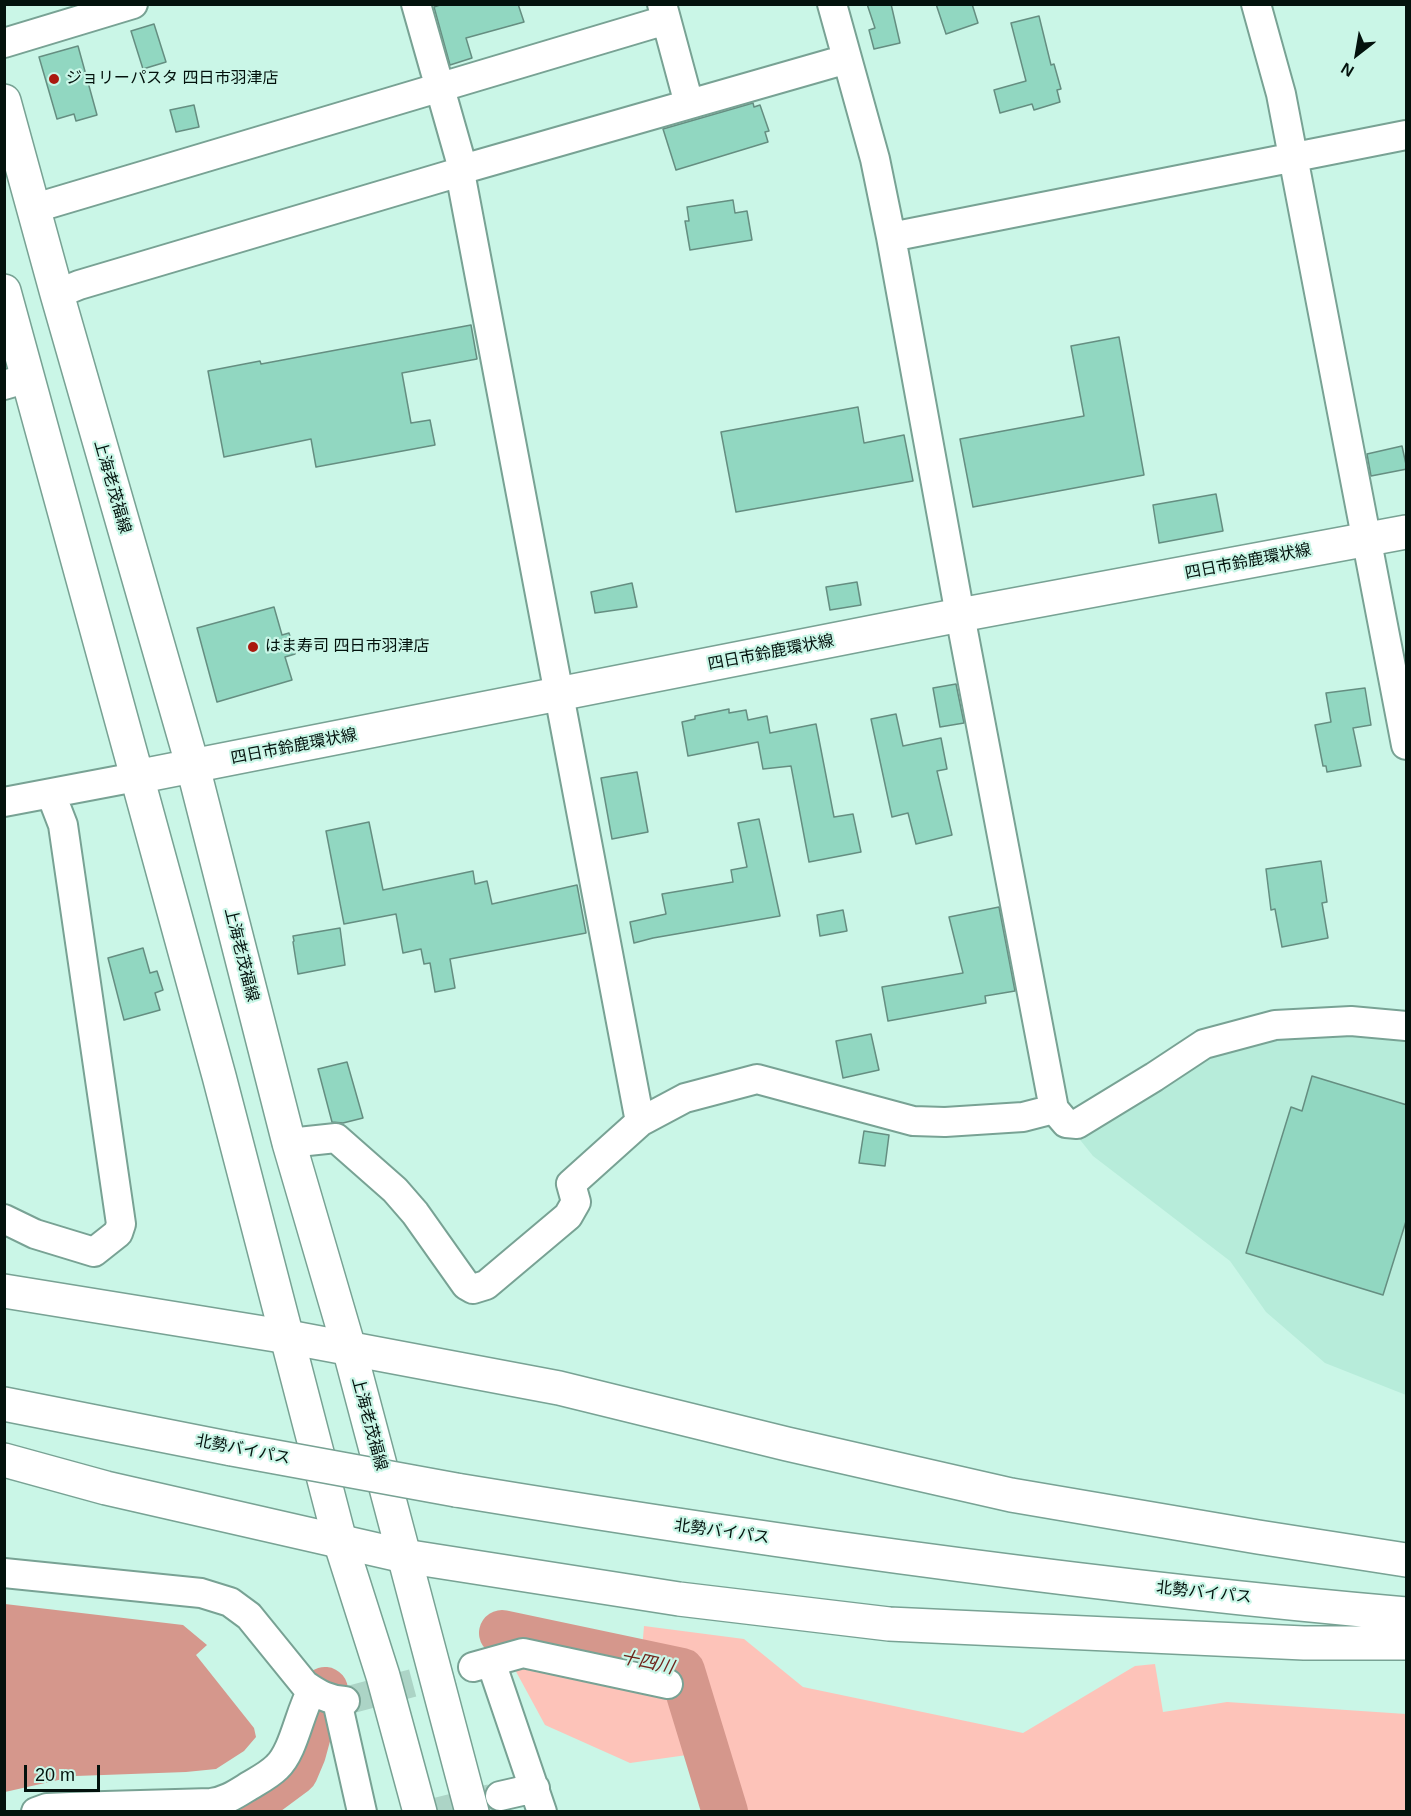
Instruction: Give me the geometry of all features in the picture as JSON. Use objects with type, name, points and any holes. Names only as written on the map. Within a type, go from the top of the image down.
[{"type":"main road","name":"上海老茂福線","points":[[4,101],[193,767],[289,1143],[349,1348],[472,1812]]},
{"type":"main road","points":[[4,291],[16,382],[136,777],[288,1337],[340,1541],[383,1676],[420,1812]]},
{"type":"main road","name":"四日市鈴鹿環状線","points":[[136,777],[960,615],[1407,532]]},
{"type":"main road","points":[[4,1291],[288,1337],[559,1388],[787,1444],[1011,1495],[1407,1560]]},
{"type":"main road","name":"北勢バイパス","points":[[4,1402],[43,1412],[232,1449],[456,1490],[659,1523],[874,1553],[1291,1603],[1407,1614]]},
{"type":"main road","points":[[4,1460],[106,1488],[404,1556],[679,1599],[889,1624],[1304,1643],[1407,1643]]},
{"type":"street","points":[[4,43],[133,4]]},
{"type":"street","points":[[416,4],[462,170],[558,695],[640,1122]]},
{"type":"street","points":[[832,4],[875,159],[891,237],[1054,1109],[1066,1123],[1077,1124],[1204,1044],[1275,1025],[1351,1021],[1407,1026]]},
{"type":"street","points":[[1256,4],[1281,94],[1407,745]]},
{"type":"street","points":[[35,208],[440,88],[664,13],[689,104]]},
{"type":"street","points":[[57,294],[79,285],[462,170],[847,59]]},
{"type":"street","points":[[891,237],[1407,135]]},
{"type":"street","points":[[4,802],[136,777]]},
{"type":"street","points":[[4,1219],[35,1234],[94,1252],[118,1233],[121,1224],[63,825],[51,794]]},
{"type":"street","points":[[289,1143],[336,1138],[395,1190],[415,1213],[466,1285],[473,1289],[486,1285],[568,1216],[576,1202],[571,1184],[640,1122],[685,1098],[757,1079],[913,1121],[945,1122],[1023,1117],[1054,1109]]},
{"type":"street","points":[[4,1573],[201,1593],[230,1602],[249,1616],[305,1685],[328,1697],[362,1812]]},
{"type":"street","points":[[500,1796],[538,1800],[482,1664],[523,1653],[668,1684]]},
{"type":"street","points":[[36,1812],[59,1807],[224,1801],[267,1774],[283,1760],[290,1748],[298,1721],[328,1697]]},
{"type":"shaded area","points":[[1282,1033],[1406,1034],[1406,1395],[1325,1363],[1266,1312],[1230,1261],[1093,1156],[1077,1136],[1199,1053]]},
{"type":"shaded area","points":[[5,1604],[183,1625],[207,1645],[196,1655],[254,1728],[256,1737],[244,1751],[216,1769],[76,1776],[5,1792]]},
{"type":"shaded area","points":[[644,1626],[744,1639],[803,1687],[1023,1733],[1135,1666],[1155,1664],[1163,1712],[1227,1702],[1406,1714],[1406,1811],[721,1811],[717,1780],[687,1755],[630,1763],[545,1725],[500,1642],[642,1650]]},
{"type":"building","points":[[443,4],[518,4],[524,22],[466,38],[472,58],[450,65],[434,7]]},
{"type":"building","points":[[867,4],[891,4],[900,43],[874,49],[869,30],[875,28]]},
{"type":"building","points":[[936,4],[972,4],[978,23],[946,34]]},
{"type":"building","points":[[1039,16],[1051,65],[1054,64],[1061,89],[1057,90],[1060,102],[1034,110],[1032,104],[1000,113],[994,90],[1026,81],[1011,23]]},
{"type":"building","points":[[154,24],[166,62],[143,69],[131,31]]},
{"type":"building","points":[[78,46],[97,115],[76,121],[74,114],[57,119],[39,57]]},
{"type":"building","points":[[753,103],[754,107],[760,105],[769,131],[765,132],[768,142],[676,170],[663,129]]},
{"type":"building","points":[[194,105],[199,127],[176,132],[170,110]]},
{"type":"building","points":[[733,200],[735,213],[747,211],[752,240],[690,250],[685,221],[689,221],[687,207]]},
{"type":"building","points":[[471,325],[477,359],[402,373],[411,423],[430,420],[435,445],[316,467],[311,439],[224,457],[208,371],[260,361],[261,364]]},
{"type":"building","points":[[1119,337],[1144,475],[973,507],[960,439],[1084,416],[1071,346]]},
{"type":"building","points":[[858,407],[864,443],[904,435],[913,481],[736,512],[721,432]]},
{"type":"building","points":[[1402,446],[1407,469],[1371,476],[1367,454]]},
{"type":"building","points":[[1216,494],[1223,531],[1159,543],[1153,505]]},
{"type":"building","points":[[857,582],[861,605],[830,610],[826,587]]},
{"type":"building","points":[[632,583],[637,607],[595,613],[591,592]]},
{"type":"building","points":[[274,607],[282,635],[289,633],[295,654],[285,657],[292,680],[217,702],[197,628]]},
{"type":"building","points":[[956,684],[964,723],[940,727],[933,688]]},
{"type":"building","points":[[1365,688],[1371,725],[1353,728],[1361,766],[1327,772],[1326,766],[1323,766],[1315,725],[1331,722],[1326,693]]},
{"type":"building","points":[[729,709],[729,713],[746,710],[748,720],[767,716],[770,733],[816,724],[834,817],[853,814],[861,852],[809,862],[791,766],[763,769],[758,742],[688,756],[682,722],[695,719],[695,716]]},
{"type":"building","points":[[896,714],[903,746],[941,738],[947,769],[937,771],[952,835],[916,844],[908,813],[892,817],[871,719]]},
{"type":"building","points":[[637,772],[648,832],[612,839],[601,778]]},
{"type":"building","points":[[759,819],[780,916],[634,943],[630,922],[666,914],[662,894],[733,882],[731,870],[747,867],[738,823]]},
{"type":"building","points":[[369,822],[383,890],[473,871],[475,884],[487,881],[492,904],[577,885],[586,933],[450,959],[455,988],[435,992],[430,963],[424,964],[421,949],[403,953],[396,914],[344,924],[326,831]]},
{"type":"building","points":[[1321,861],[1327,902],[1322,903],[1328,938],[1282,947],[1275,909],[1271,910],[1266,869]]},
{"type":"building","points":[[999,907],[1015,991],[985,996],[986,1003],[888,1021],[882,987],[963,973],[949,917]]},
{"type":"building","points":[[843,910],[847,931],[820,936],[817,915]]},
{"type":"building","points":[[340,928],[345,965],[298,974],[293,936]]},
{"type":"building","points":[[143,948],[150,973],[157,971],[163,990],[155,993],[160,1010],[124,1020],[108,958]]},
{"type":"building","points":[[871,1034],[879,1070],[843,1078],[836,1041]]},
{"type":"building","points":[[347,1062],[363,1118],[343,1123],[332,1122],[318,1069]]},
{"type":"building","points":[[1312,1076],[1407,1105],[1407,1218],[1383,1295],[1246,1253],[1291,1107],[1302,1111]]},
{"type":"building","points":[[864,1131],[889,1135],[885,1166],[859,1163]]},
{"type":"waterway","name":"十四川","points":[[502,1633],[682,1671],[725,1812]]},
{"type":"waterway","name":"十四川","points":[[241,1812],[295,1772],[303,1753],[315,1709],[325,1690]]},
{"type":"tunnel","points":[[345,1701],[473,1667]]},
{"type":"tunnel","points":[[435,1812],[491,1798]]},
{"type":"place","name":"ジョリーパスタ 四日市羽津店","points":[[54,79]]},
{"type":"place","name":"はま寿司 四日市羽津店","points":[[253,647]]}]
